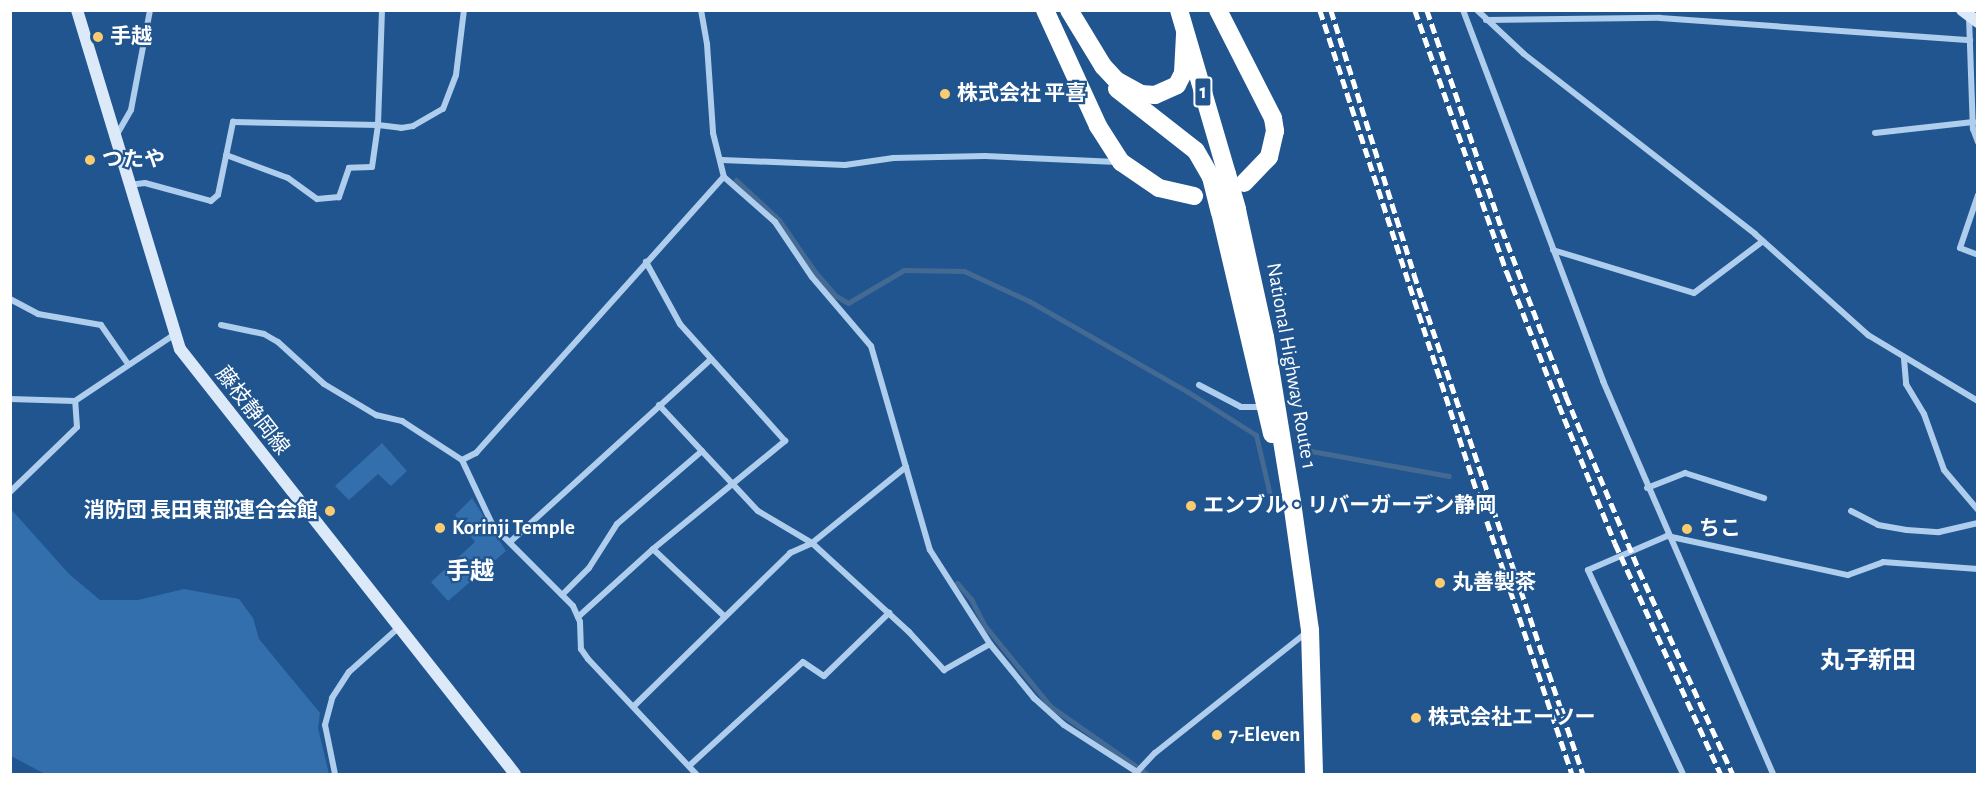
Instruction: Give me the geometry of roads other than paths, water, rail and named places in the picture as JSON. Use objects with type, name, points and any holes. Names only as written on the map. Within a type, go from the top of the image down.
[{"type":"highway","points":[[1045,10],[1098,126],[1121,162],[1159,188],[1194,196]]},
{"type":"highway","points":[[1069,10],[1116,88],[1196,151],[1219,175]]},
{"type":"highway","name":"National Highway Route 1","points":[[1179,10],[1219,175],[1265,337],[1310,630],[1314,774]]},
{"type":"highway","points":[[1218,10],[1274,118],[1275,131],[1269,157],[1244,183]]},
{"type":"highway","points":[[1089,45],[1116,80],[1141,94],[1155,96],[1177,85],[1183,73],[1185,33]]},
{"type":"highway","points":[[1229,211],[1264,407],[1292,502]]},
{"type":"main road","name":"藤枝静岡線","points":[[77,10],[175,334],[190,363],[515,774]]},
{"type":"street","points":[[115,136],[131,110],[150,10]]},
{"type":"street","points":[[226,155],[288,178],[317,199],[339,197],[349,168],[372,167],[378,125],[382,10]]},
{"type":"street","points":[[129,185],[145,183],[211,201],[218,195],[233,122],[413,126],[443,109],[456,75],[464,10]]},
{"type":"street","points":[[701,10],[707,44],[713,133],[722,160],[724,177],[775,222],[812,277],[871,346],[930,550],[990,644],[1048,712],[1136,773],[1155,753],[1310,630]]},
{"type":"street","points":[[1463,10],[1552,250],[1647,488],[1773,774]]},
{"type":"street","points":[[1477,10],[1486,20],[1763,241],[1868,335],[1904,359],[1977,401]]},
{"type":"street","points":[[1970,16],[1973,122],[1977,142]]},
{"type":"street","points":[[1486,20],[1660,18],[1970,40]]},
{"type":"street","points":[[1875,133],[1973,122]]},
{"type":"street","points":[[722,160],[845,165],[893,158],[985,156],[1121,162]]},
{"type":"street","points":[[462,460],[476,453],[724,177]]},
{"type":"street","points":[[1977,195],[1960,248],[1977,255]]},
{"type":"street","points":[[1552,250],[1694,293],[1763,241]]},
{"type":"street","points":[[578,617],[653,549],[785,441],[681,324],[646,262]]},
{"type":"street","points":[[10,299],[38,314],[101,325],[128,364]]},
{"type":"street","points":[[221,325],[264,334],[278,342],[324,384],[376,415],[402,421],[462,460],[493,526],[562,595],[578,617],[581,649],[696,774]]},
{"type":"street","points":[[10,399],[75,401],[175,334]]},
{"type":"street","points":[[510,542],[711,359]]},
{"type":"street","points":[[1904,359],[1906,384],[1924,414],[1944,470],[1977,510]]},
{"type":"street","points":[[1199,385],[1241,407],[1264,407]]},
{"type":"street","points":[[10,492],[77,427],[75,401]]},
{"type":"street","points":[[659,405],[758,512],[812,543],[889,614],[944,670],[990,644]]},
{"type":"street","points":[[562,595],[589,568],[617,524],[702,451]]},
{"type":"street","points":[[634,706],[790,554],[812,543],[906,467]]},
{"type":"street","points":[[1647,488],[1685,473],[1764,498]]},
{"type":"street","points":[[1851,511],[1878,525],[1907,530],[1938,532],[1977,524]]},
{"type":"street","points":[[1683,774],[1588,570],[1667,537],[1848,575],[1884,562],[1977,569]]},
{"type":"street","points":[[653,549],[724,616]]},
{"type":"street","points":[[689,766],[803,662],[824,676],[889,614]]},
{"type":"street","points":[[334,774],[325,726],[332,698],[349,672],[398,628]]},
{"type":"waterway","points":[[736,180],[779,220],[815,272],[836,296],[848,303],[904,270],[964,271],[1029,301],[1188,392],[1256,435],[1272,504]]},
{"type":"waterway","points":[[1311,451],[1449,476]]},
{"type":"waterway","points":[[957,583],[971,599],[985,626],[1050,706],[1147,774]]},
{"type":"railway","points":[[1320,10],[1479,498]]},
{"type":"railway","points":[[1331,10],[1414,274],[1583,774]]},
{"type":"railway","points":[[1415,10],[1507,272],[1559,405],[1615,543],[1721,774]]},
{"type":"railway","points":[[1427,10],[1502,229],[1566,396],[1639,570],[1733,774]]},
{"type":"railway","points":[[1487,521],[1572,774]]},
{"type":"place","name":"手越","points":[[98,37]]},
{"type":"place","name":"株式会社 平喜","points":[[945,94]]},
{"type":"place","name":"つたや","points":[[90,160]]},
{"type":"place","name":"エンブル・リバーガーデン静岡","points":[[1191,506]]},
{"type":"place","name":"消防団 長田東部連合会館","points":[[330,511]]},
{"type":"place","name":"Korinji Temple","points":[[440,528]]},
{"type":"place","name":"ちこ","points":[[1687,529]]},
{"type":"place","name":"丸善製茶","points":[[1440,583]]},
{"type":"place","name":"株式会社エーツー","points":[[1416,718]]},
{"type":"place","name":"7-Eleven","points":[[1217,735]]},
{"type":"district","name":"手越","points":[[470,573]]},
{"type":"district","name":"丸子新田","points":[[1868,662]]}]
